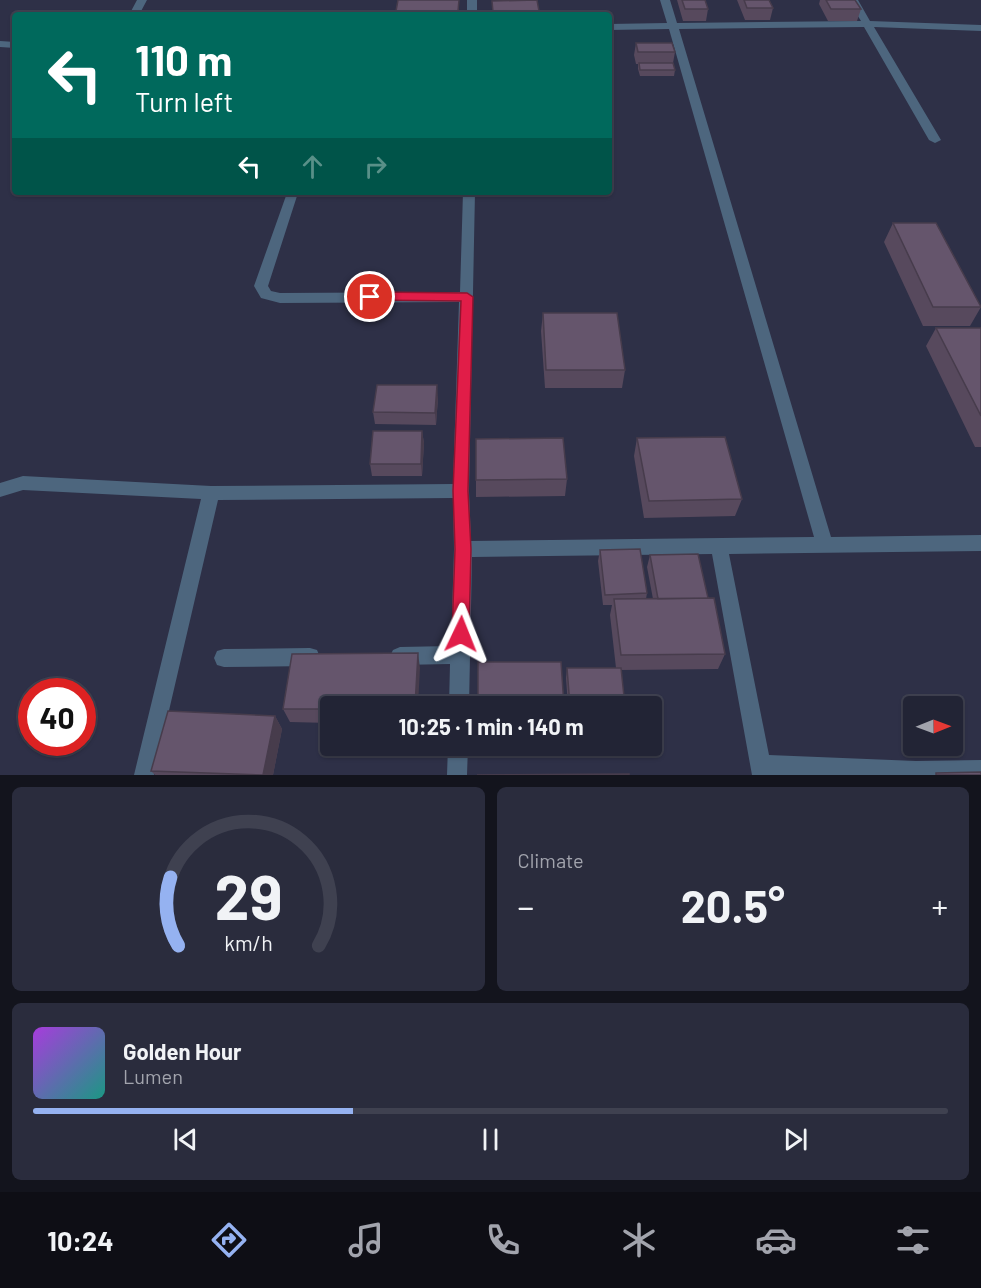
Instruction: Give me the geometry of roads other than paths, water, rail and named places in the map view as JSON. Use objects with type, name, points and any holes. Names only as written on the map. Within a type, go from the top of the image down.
[{"type":"street","points":[[665,0],[825,546]]},
{"type":"street","points":[[853,0],[865,24],[936,140]]},
{"type":"street","points":[[612,27],[865,24],[981,28]]},
{"type":"street","points":[[459,696],[463,549],[461,491],[469,195]]},
{"type":"street","points":[[291,196],[261,286],[266,295],[280,298],[467,297]]},
{"type":"street","points":[[0,490],[23,483],[212,493],[461,491]]},
{"type":"street","points":[[144,775],[212,493]]},
{"type":"street","points":[[463,549],[981,543]]},
{"type":"street","points":[[719,546],[761,770],[981,770]]},
{"type":"street","points":[[386,656],[460,655]]},
{"type":"street","points":[[224,658],[328,657]]},
{"type":"street","points":[[457,775],[458,756]]}]
